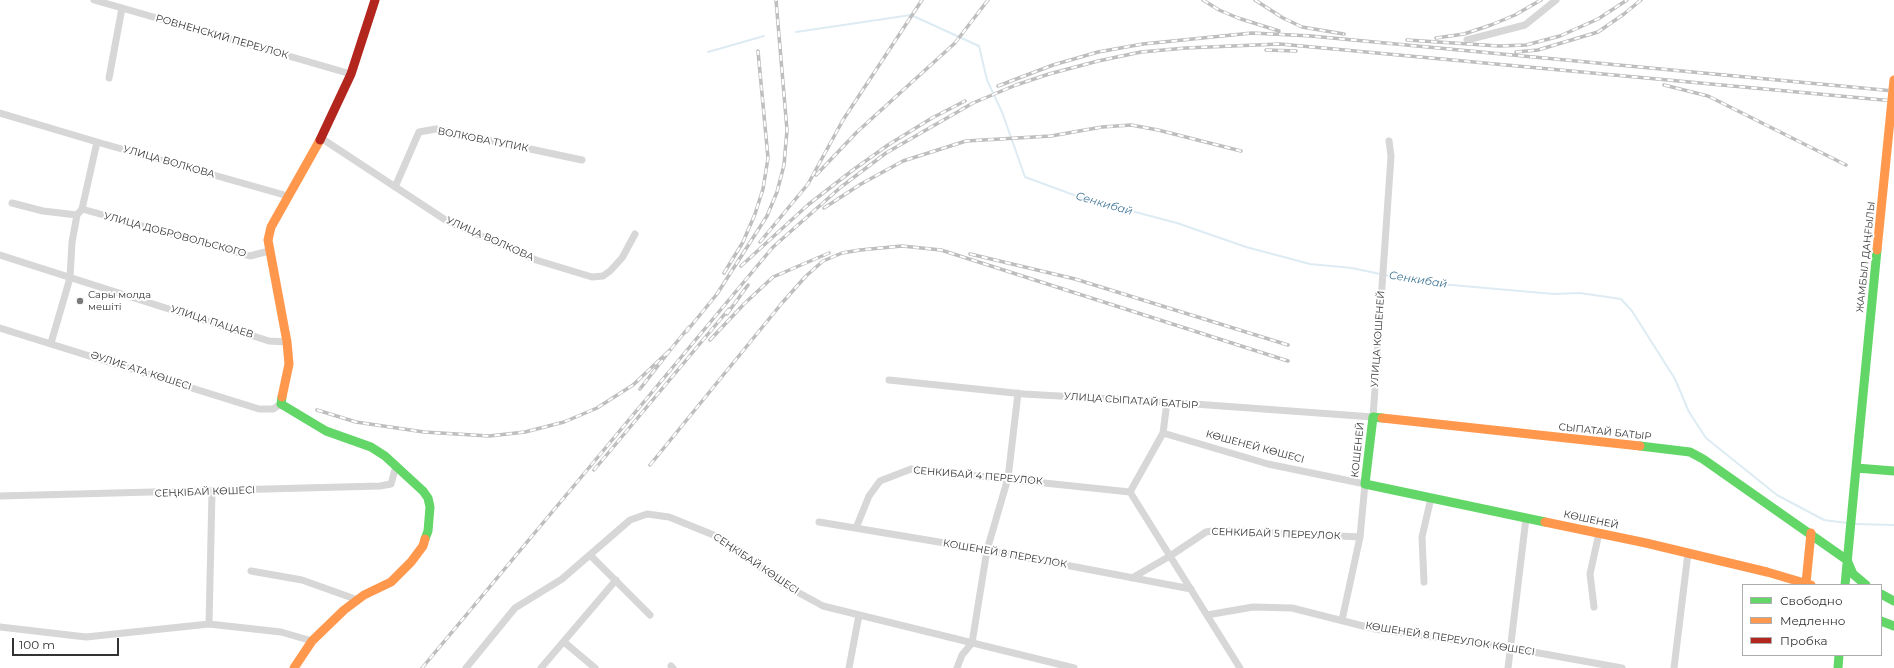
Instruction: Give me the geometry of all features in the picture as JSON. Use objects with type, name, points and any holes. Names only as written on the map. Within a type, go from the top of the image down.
[{"type":"street","name":"РОВНЕНСКИЙ ПЕРЕУЛОК","points":[[94,0],[351,74]]},
{"type":"street","points":[[294,668],[312,641],[344,610],[358,600],[391,582],[411,562],[423,546],[428,531],[430,507],[428,498],[423,491],[396,466],[371,447],[326,431],[281,404],[289,364],[287,342],[269,252],[268,240],[271,227],[321,138],[351,74],[375,0]]},
{"type":"street","points":[[1467,40],[1525,25],[1556,0]]},
{"type":"street","points":[[109,78],[122,8]]},
{"type":"street","name":"ЖАМБЫЛ ДАҢҒЫЛЫ","points":[[1847,560],[1894,80]]},
{"type":"street","name":"УЛИЦА ВОЛКОВА","points":[[0,113],[288,196]]},
{"type":"street","name":"ВОЛКОВА ТУПИК","points":[[395,187],[420,132],[436,129],[582,160]]},
{"type":"street","name":"УЛИЦА ВОЛКОВА","points":[[321,138],[447,221],[536,260],[592,277],[603,276],[622,258],[635,234]]},
{"type":"street","name":"УЛИЦА КОШЕНЕЙ","points":[[1373,417],[1391,156],[1389,141]]},
{"type":"street","points":[[51,343],[70,278],[72,242],[97,142]]},
{"type":"street","name":"УЛИЦА ДОБРОВОЛЬСКОГО","points":[[12,203],[44,211],[79,212],[250,256],[269,252]]},
{"type":"street","name":"УЛИЦА ПАЦАЕВ","points":[[0,255],[269,341],[287,342]]},
{"type":"street","name":"ӘУЛИЕ АТА КӨШЕСІ","points":[[0,328],[259,409],[273,409],[281,404]]},
{"type":"street","name":"УЛИЦА СЫПАТАЙ БАТЫР","points":[[890,380],[1018,394],[1167,402],[1373,417]]},
{"type":"street","points":[[957,668],[962,655],[972,643],[987,550],[1008,478],[1018,394]]},
{"type":"street","points":[[1167,402],[1163,433],[1130,492],[1240,668]]},
{"type":"street","name":"КОШЕНЕЙ","points":[[1365,484],[1373,417]]},
{"type":"street","name":"СЫПАТАЙ БАТЫР","points":[[1373,417],[1690,452],[1703,459],[1811,533],[1847,560]]},
{"type":"street","name":"КӨШЕНЕЙ КӨШЕСІ","points":[[1163,433],[1268,464],[1365,484]]},
{"type":"street","name":"СЕҢКІБАЙ КӨШЕСІ","points":[[0,496],[212,492],[380,486],[391,484],[396,466]]},
{"type":"street","points":[[1856,468],[1894,471]]},
{"type":"street","name":"СЕНКИБАЙ 4 ПЕРЕУЛОК","points":[[856,528],[869,496],[880,481],[911,469],[1130,492]]},
{"type":"street","points":[[1342,620],[1360,537],[1365,484]]},
{"type":"street","name":"КӨШЕНЕЙ","points":[[1365,484],[1688,553],[1809,584]]},
{"type":"street","points":[[210,624],[212,492]]},
{"type":"street","points":[[1424,582],[1422,537],[1431,498]]},
{"type":"street","name":"СЕҢКІБАЙ КӨШЕСІ","points":[[466,668],[515,608],[562,579],[630,520],[648,514],[669,517],[716,536],[781,583],[823,606],[1074,668]]},
{"type":"street","points":[[1508,668],[1526,518]]},
{"type":"street","name":"КОШЕНЕЙ 8 ПЕРЕУЛОК","points":[[819,522],[987,550],[1191,589]]},
{"type":"street","name":"СЕНКИБАЙ 5 ПЕРЕУЛОК","points":[[1132,578],[1170,556],[1206,532],[1219,530],[1360,537]]},
{"type":"street","points":[[1594,607],[1590,574],[1599,533]]},
{"type":"street","points":[[1809,584],[1811,533]]},
{"type":"street","points":[[1674,668],[1688,553]]},
{"type":"street","points":[[590,555],[650,616]]},
{"type":"street","points":[[1845,584],[1847,560]]},
{"type":"street","points":[[1847,560],[1853,574],[1865,584]]},
{"type":"street","points":[[251,571],[302,580],[358,600]]},
{"type":"street","points":[[541,668],[616,580]]},
{"type":"street","points":[[1882,595],[1894,601]]},
{"type":"street","name":"КӨШЕНЕЙ 8 ПЕРЕУЛОК КӨШЕСІ","points":[[1207,615],[1253,607],[1292,608],[1342,620],[1375,630],[1511,648],[1622,668]]},
{"type":"street","points":[[849,668],[859,615]]},
{"type":"street","points":[[1882,621],[1894,626]]},
{"type":"street","points":[[0,627],[86,637],[210,624],[281,632],[312,641]]},
{"type":"street","points":[[564,642],[595,668]]},
{"type":"street","points":[[1838,668],[1839,656]]},
{"type":"waterway","name":"Сенкибай","points":[[796,32],[911,15],[979,46],[987,80],[1002,112],[1025,177],[1082,198],[1177,223],[1246,247],[1310,264],[1352,268],[1380,274]]},
{"type":"waterway","points":[[708,52],[764,36]]},
{"type":"waterway","name":"Сенкибай","points":[[1384,275],[1429,283],[1554,294],[1580,293],[1621,299],[1632,311],[1675,379],[1689,412],[1706,438],[1777,495],[1824,520],[1847,523]]},
{"type":"waterway","points":[[1855,524],[1894,525]]},
{"type":"railway","points":[[686,332],[717,294],[767,216],[777,192],[784,165],[787,130],[776,0]]},
{"type":"railway","points":[[760,242],[808,184],[843,120],[922,0]]},
{"type":"railway","points":[[816,175],[857,132],[955,43],[988,0]]},
{"type":"railway","points":[[1203,0],[1219,10],[1238,18],[1279,31]]},
{"type":"railway","points":[[1255,0],[1283,18],[1302,27],[1344,34]]},
{"type":"railway","points":[[1436,38],[1464,34],[1491,25],[1515,15],[1541,0]]},
{"type":"railway","points":[[1407,40],[1499,46],[1526,45],[1560,36],[1598,19],[1627,0]]},
{"type":"railway","points":[[1516,52],[1538,50],[1598,32],[1641,0]]},
{"type":"railway","points":[[998,86],[1053,65],[1098,52],[1143,44],[1252,33],[1311,36],[1894,91]]},
{"type":"railway","points":[[422,668],[773,247],[841,187],[886,153],[973,103],[1016,85],[1049,74],[1098,61],[1141,52],[1186,48],[1280,44],[1894,101]]},
{"type":"railway","points":[[1266,50],[1296,51]]},
{"type":"railway","points":[[724,273],[743,242],[755,214],[763,189],[768,158],[758,51]]},
{"type":"railway","points":[[1664,85],[1708,96],[1846,165]]},
{"type":"railway","points":[[741,266],[809,204],[853,170],[888,145],[932,118],[965,101]]},
{"type":"railway","points":[[824,208],[861,184],[903,161],[966,141],[1051,136],[1102,127],[1131,125],[1158,130],[1241,151]]},
{"type":"railway","points":[[650,465],[782,303],[806,276],[823,261],[842,253],[860,250],[902,246],[941,250],[1288,361]]},
{"type":"railway","points":[[710,340],[744,304],[773,277],[829,253]]},
{"type":"railway","points":[[970,254],[1075,279],[1288,345]]},
{"type":"railway","points":[[727,314],[748,285]]},
{"type":"railway","points":[[594,470],[729,309]]},
{"type":"railway","points":[[671,349],[689,327]]},
{"type":"railway","points":[[317,410],[356,422],[424,432],[489,436],[525,432],[564,422],[597,408],[633,385],[671,349],[640,389]]},
{"type":"traffic: fast","points":[[1859,436],[1877,250]]},
{"type":"traffic: fast","points":[[282,397],[281,404],[326,431],[371,447],[385,456],[423,491],[428,498],[430,507],[428,531],[425,539]]},
{"type":"traffic: fast","points":[[1382,418],[1373,417],[1365,484],[1545,522]]},
{"type":"traffic: fast","points":[[1845,584],[1859,436]]},
{"type":"traffic: fast","points":[[1640,446],[1690,452],[1703,459],[1847,560],[1853,574],[1865,584]]},
{"type":"traffic: fast","points":[[1856,468],[1894,471]]},
{"type":"traffic: fast","points":[[1882,595],[1894,601]]},
{"type":"traffic: fast","points":[[1882,621],[1894,626]]},
{"type":"traffic: fast","points":[[1838,668],[1839,656]]},
{"type":"traffic: slow","points":[[1877,250],[1894,80]]},
{"type":"traffic: slow","points":[[282,397],[289,364],[287,342],[268,240],[271,227],[320,140]]},
{"type":"traffic: slow","points":[[1382,418],[1640,446]]},
{"type":"traffic: slow","points":[[1545,522],[1646,543],[1767,572],[1808,584]]},
{"type":"traffic: slow","points":[[1806,583],[1811,533]]},
{"type":"traffic: slow","points":[[294,668],[312,641],[344,610],[364,595],[391,582],[411,562],[423,546],[425,539]]},
{"type":"traffic: jam","points":[[320,140],[351,74],[375,0]]},
{"type":"place","name":"Сары молда мешіті","points":[[80,301]]}]
